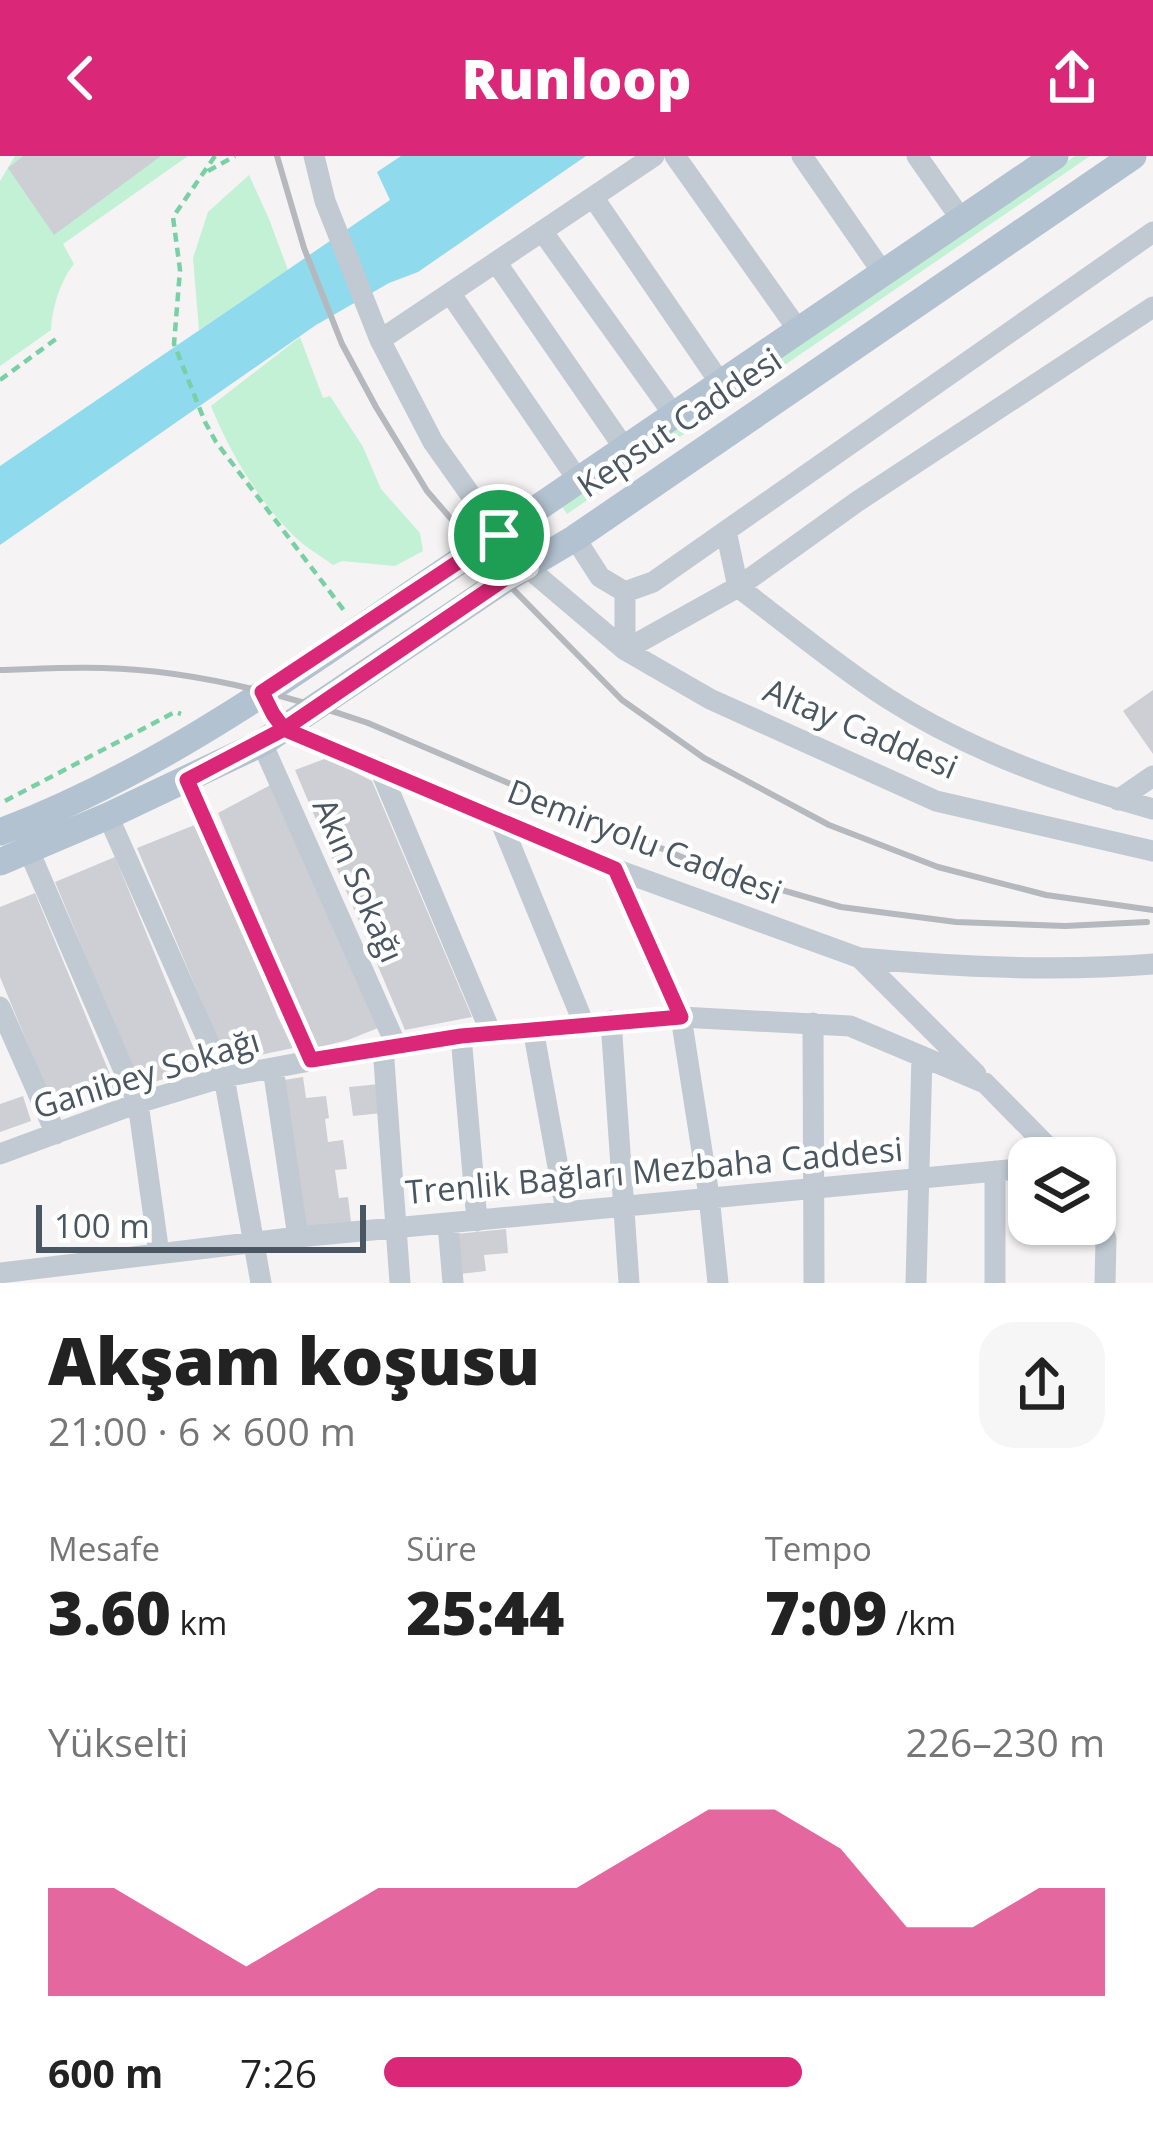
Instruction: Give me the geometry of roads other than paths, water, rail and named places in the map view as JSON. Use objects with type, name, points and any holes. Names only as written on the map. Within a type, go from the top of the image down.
[{"type":"main road","name":"Kepsut Caddesi","points":[[0,862],[187,780],[273,736],[503,580],[574,538],[1133,156]]},
{"type":"main road","name":"Kepsut Caddesi","points":[[0,832],[55,812],[176,749],[499,535],[1048,158]]},
{"type":"street","name":"Altay Caddesi","points":[[314,156],[325,202],[380,340],[433,442],[527,567],[625,650],[710,699],[936,801],[1153,851]]},
{"type":"street","points":[[380,340],[654,156]]},
{"type":"street","points":[[675,156],[799,331]]},
{"type":"street","points":[[802,156],[883,273]]},
{"type":"street","points":[[917,156],[961,219]]},
{"type":"street","points":[[593,197],[721,383]]},
{"type":"street","points":[[542,231],[674,415]]},
{"type":"street","points":[[625,592],[652,582],[1153,232]]},
{"type":"street","points":[[496,262],[625,449]]},
{"type":"street","points":[[450,293],[578,480]]},
{"type":"street","points":[[625,592],[625,650],[738,587],[858,501],[1153,307]]},
{"type":"street","points":[[726,531],[738,587],[887,698],[984,750],[1153,809]]},
{"type":"street","points":[[574,538],[600,577],[625,592]]},
{"type":"street","points":[[262,692],[273,714],[273,736]]},
{"type":"street","name":"Demiryolu Caddesi","points":[[273,736],[380,767],[615,869],[860,958],[986,1083]]},
{"type":"street","name":"Akın Sokağı","points":[[273,736],[389,1046],[400,1283]]},
{"type":"street","points":[[380,767],[490,1033]]},
{"type":"street","points":[[1118,800],[1153,776]]},
{"type":"street","points":[[187,780],[311,1060]]},
{"type":"street","points":[[108,816],[224,1077],[262,1283]]},
{"type":"street","points":[[500,820],[584,1024]]},
{"type":"street","points":[[29,851],[138,1103],[159,1254]]},
{"type":"street","points":[[615,869],[681,1017],[718,1283]]},
{"type":"street","points":[[860,958],[948,966],[1153,964]]},
{"type":"street","points":[[0,1006],[56,1134]]},
{"type":"street","name":"Ganibey Sokağı","points":[[0,1154],[224,1077],[461,1036],[681,1017],[850,1026],[986,1083],[1039,1137]]},
{"type":"street","points":[[610,1021],[629,1283]]},
{"type":"street","points":[[813,1023],[814,1283]]},
{"type":"street","points":[[533,1029],[566,1211]]},
{"type":"street","points":[[461,1036],[477,1221]]},
{"type":"street","points":[[916,1283],[922,1056]]},
{"type":"street","points":[[273,1068],[298,1237]]},
{"type":"street","name":"Trenlik Bağları Mezbaha Caddesi","points":[[0,1273],[298,1237],[1008,1170]]},
{"type":"street","points":[[994,1171],[995,1283]]},
{"type":"street","points":[[448,1224],[453,1283]]},
{"type":"street","points":[[1105,1283],[1106,1245]]},
{"type":"water","points":[[401,156],[586,156],[418,272],[389,283],[316,325],[0,545],[0,466],[390,200],[377,172]]},
{"type":"railway","points":[[277,156],[304,248],[342,344],[427,491],[504,580],[622,700],[704,758],[829,825],[938,867],[1046,895],[1153,910]]},
{"type":"railway","points":[[0,670],[136,670],[237,685],[304,702],[368,723],[712,870],[841,907],[956,922],[1065,926],[1147,922]]}]
